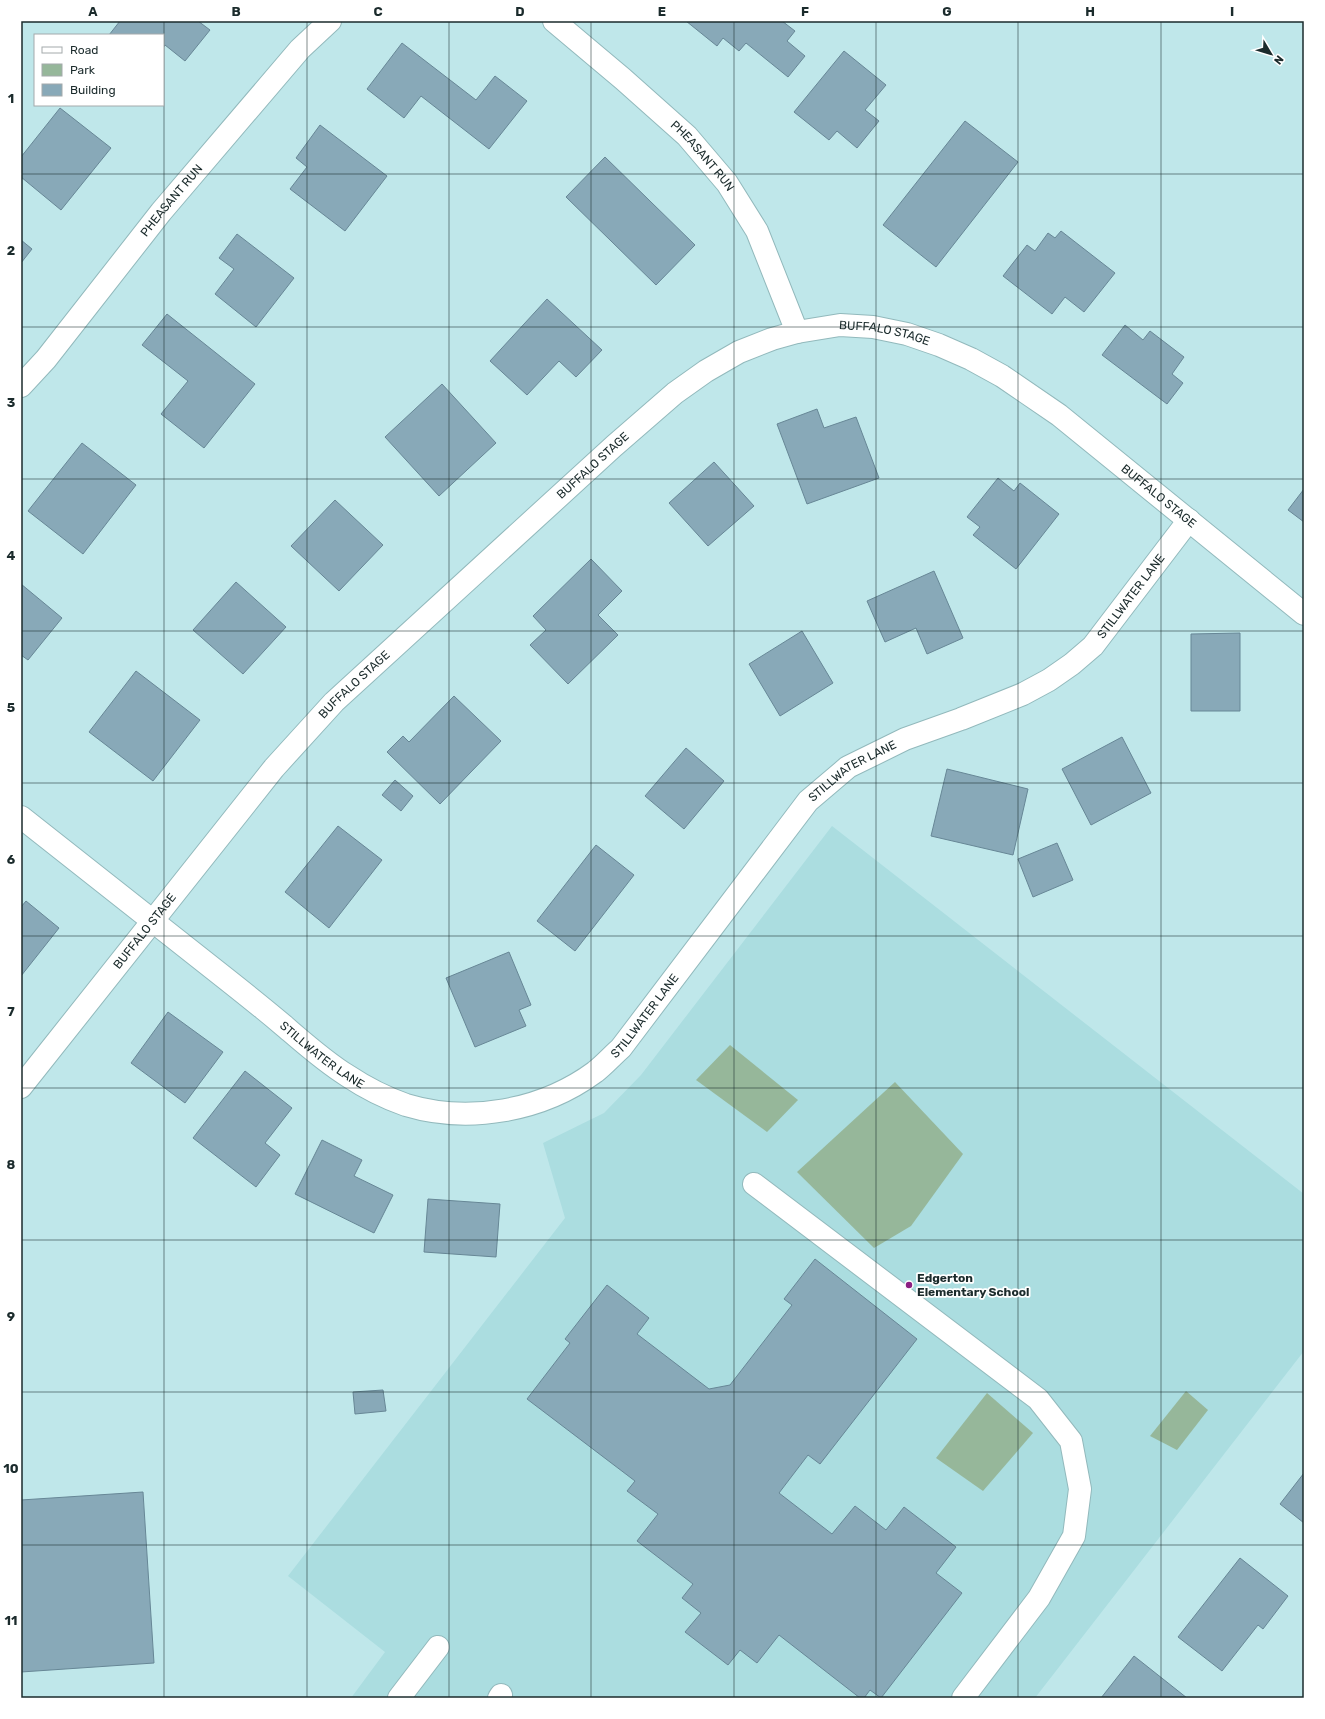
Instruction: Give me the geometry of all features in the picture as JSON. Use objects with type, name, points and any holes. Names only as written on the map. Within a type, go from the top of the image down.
[{"type":"street","name":"PHEASANT RUN","points":[[21,386],[46,359],[161,212],[300,49],[330,21]]},
{"type":"street","name":"PHEASANT RUN","points":[[554,21],[623,79],[687,136],[727,183],[757,232],[797,332]]},
{"type":"street","name":"BUFFALO STAGE","points":[[21,1087],[274,768],[334,702],[614,446],[675,393],[706,371],[739,352],[772,339],[797,332],[840,325],[873,327],[907,334],[939,345],[971,359],[1013,383],[1059,415],[1304,614]]},
{"type":"street","name":"STILLWATER LANE","points":[[21,817],[153,920],[268,1012],[320,1056],[347,1076],[376,1092],[406,1104],[437,1112],[468,1113],[501,1111],[534,1104],[566,1091],[595,1072],[621,1048],[808,801],[848,767],[905,739],[961,719],[1022,694],[1049,680],[1072,664],[1093,646],[1189,520]]},
{"type":"street","points":[[754,1184],[1038,1399],[1071,1441],[1080,1488],[1074,1536],[1039,1598],[963,1698]]},
{"type":"street","points":[[399,1698],[438,1647]]},
{"type":"shaded area","name":"Edgerton Elementary School","points":[[832,826],[1304,1194],[1304,1351],[1035,1698],[351,1698],[385,1652],[288,1576],[565,1218],[543,1143],[604,1113],[641,1075]]},
{"type":"green space","points":[[730,1045],[798,1100],[767,1132],[696,1080]]},
{"type":"green space","points":[[895,1082],[963,1154],[911,1226],[874,1248],[797,1172]]},
{"type":"green space","points":[[1186,1391],[1208,1410],[1177,1450],[1150,1436]]},
{"type":"green space","points":[[987,1393],[1033,1433],[983,1491],[936,1458]]},
{"type":"building","points":[[120,21],[198,21],[210,30],[185,61],[165,45],[164,46],[164,34],[110,34]]},
{"type":"building","points":[[686,21],[782,21],[795,31],[787,41],[805,56],[788,77],[746,43],[739,51],[723,38],[717,46]]},
{"type":"building","points":[[402,43],[476,100],[495,76],[527,101],[489,149],[421,96],[404,118],[367,89]]},
{"type":"building","points":[[844,51],[886,85],[865,110],[879,121],[857,148],[837,131],[829,140],[794,112]]},
{"type":"building","points":[[60,108],[111,148],[61,210],[21,177],[21,157]]},
{"type":"building","points":[[965,121],[1018,162],[936,267],[883,225]]},
{"type":"building","points":[[320,125],[387,176],[345,231],[290,189],[307,167],[296,158]]},
{"type":"building","points":[[605,157],[695,245],[656,285],[566,197]]},
{"type":"building","points":[[1061,231],[1115,273],[1084,312],[1065,297],[1052,314],[1003,276],[1027,245],[1035,251],[1048,233],[1055,238]]},
{"type":"building","points":[[237,234],[294,278],[256,327],[215,294],[234,269],[219,258]]},
{"type":"building","points":[[21,240],[32,249],[21,263]]},
{"type":"building","points":[[547,299],[602,350],[576,377],[559,361],[527,395],[490,361]]},
{"type":"building","points":[[167,314],[255,384],[204,448],[161,414],[188,381],[142,345]]},
{"type":"building","points":[[1125,325],[1143,340],[1150,331],[1184,357],[1172,374],[1183,383],[1167,404],[1102,355]]},
{"type":"building","points":[[442,384],[496,443],[439,496],[385,437]]},
{"type":"building","points":[[817,409],[824,428],[856,417],[879,478],[807,504],[777,424]]},
{"type":"building","points":[[82,443],[136,485],[83,554],[28,511]]},
{"type":"building","points":[[714,462],[754,506],[708,546],[669,503]]},
{"type":"building","points":[[998,478],[1014,491],[1020,483],[1059,514],[1016,569],[973,535],[980,527],[967,517]]},
{"type":"building","points":[[1304,489],[1304,522],[1288,510]]},
{"type":"building","points":[[335,500],[383,545],[339,591],[291,546]]},
{"type":"building","points":[[591,559],[622,591],[598,615],[618,635],[568,684],[530,645],[546,630],[533,616]]},
{"type":"building","points":[[934,571],[963,638],[927,654],[916,628],[885,642],[867,601]]},
{"type":"building","points":[[236,582],[286,627],[243,674],[193,630]]},
{"type":"building","points":[[21,584],[62,618],[28,660],[21,655]]},
{"type":"building","points":[[802,631],[833,683],[780,716],[749,664]]},
{"type":"building","points":[[1240,633],[1240,711],[1191,711],[1191,634]]},
{"type":"building","points":[[136,671],[200,720],[153,781],[89,732]]},
{"type":"building","points":[[454,696],[501,741],[440,804],[387,752],[403,736],[409,742]]},
{"type":"building","points":[[1122,737],[1151,793],[1091,825],[1062,769]]},
{"type":"building","points":[[686,748],[724,781],[684,829],[645,796]]},
{"type":"building","points":[[947,769],[1028,789],[1013,855],[931,836]]},
{"type":"building","points":[[395,780],[413,796],[401,811],[382,795]]},
{"type":"building","points":[[338,826],[382,860],[329,928],[285,892]]},
{"type":"building","points":[[1057,843],[1073,880],[1033,897],[1018,859]]},
{"type":"building","points":[[596,845],[634,875],[575,951],[537,921]]},
{"type":"building","points":[[26,901],[59,928],[21,976],[21,907]]},
{"type":"building","points":[[509,952],[531,1005],[519,1010],[526,1026],[475,1047],[446,978]]},
{"type":"building","points":[[168,1012],[223,1052],[185,1103],[131,1063]]},
{"type":"building","points":[[245,1071],[292,1108],[265,1143],[280,1155],[256,1187],[193,1138]]},
{"type":"building","points":[[322,1140],[362,1160],[354,1176],[393,1195],[374,1233],[295,1194]]},
{"type":"building","points":[[428,1199],[500,1204],[496,1257],[424,1252]]},
{"type":"building","points":[[815,1259],[917,1339],[820,1464],[808,1455],[779,1493],[832,1534],[855,1506],[886,1530],[904,1507],[956,1547],[936,1573],[962,1593],[881,1698],[870,1690],[864,1698],[860,1698],[779,1635],[757,1663],[740,1650],[728,1665],[685,1632],[701,1613],[682,1598],[693,1584],[637,1541],[658,1514],[627,1491],[635,1481],[527,1399],[570,1343],[565,1339],[607,1285],[649,1318],[637,1334],[709,1389],[730,1385],[792,1305],[784,1299]]},
{"type":"building","points":[[383,1390],[386,1411],[355,1414],[353,1392]]},
{"type":"building","points":[[1304,1473],[1304,1523],[1280,1504]]},
{"type":"building","points":[[143,1492],[154,1663],[21,1672],[21,1500]]},
{"type":"building","points":[[1240,1558],[1288,1596],[1263,1629],[1258,1625],[1222,1671],[1178,1637]]},
{"type":"building","points":[[1134,1656],[1187,1698],[1101,1698]]},
{"type":"place","name":"Edgerton Elementary School","points":[[909,1285]]}]
